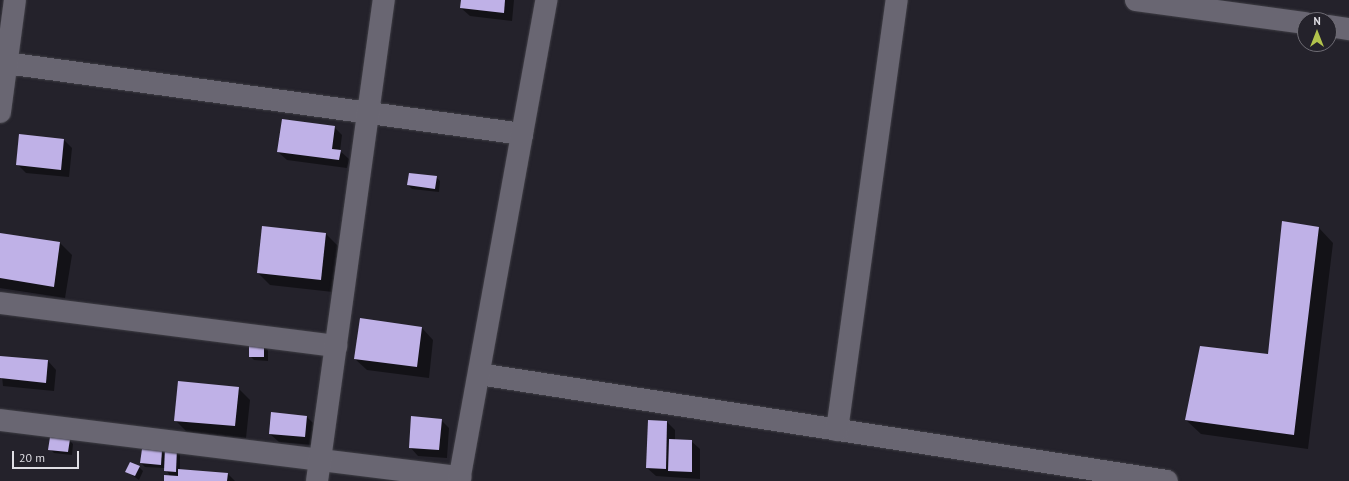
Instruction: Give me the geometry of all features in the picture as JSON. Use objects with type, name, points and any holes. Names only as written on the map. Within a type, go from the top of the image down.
[{"type":"street","points":[[0,112],[15,0]]},
{"type":"street","points":[[317,481],[384,0]]},
{"type":"street","points":[[0,420],[460,479],[546,0]]},
{"type":"street","points":[[837,430],[897,0]]},
{"type":"street","points":[[1136,0],[1297,22]]},
{"type":"street","points":[[1337,27],[1349,28]]},
{"type":"street","points":[[6,63],[522,134]]},
{"type":"street","points":[[0,303],[336,346]]},
{"type":"street","points":[[478,374],[1167,481]]},
{"type":"building","points":[[461,0],[505,0],[504,13],[460,8]]},
{"type":"building","points":[[282,119],[335,126],[332,149],[341,150],[339,160],[277,152]]},
{"type":"building","points":[[19,134],[64,139],[61,170],[16,165]]},
{"type":"building","points":[[409,173],[437,176],[435,189],[407,185]]},
{"type":"building","points":[[1282,221],[1319,227],[1294,435],[1185,420],[1200,346],[1268,354]]},
{"type":"building","points":[[262,226],[326,233],[321,280],[257,273]]},
{"type":"building","points":[[0,233],[60,242],[54,287],[0,278]]},
{"type":"building","points":[[360,318],[422,327],[417,367],[354,359]]},
{"type":"building","points":[[249,344],[264,345],[264,357],[249,357]]},
{"type":"building","points":[[0,356],[48,360],[46,383],[0,378]]},
{"type":"building","points":[[178,381],[239,387],[235,426],[174,421]]},
{"type":"building","points":[[271,412],[307,416],[305,437],[269,434]]},
{"type":"building","points":[[411,416],[442,419],[439,450],[409,448]]},
{"type":"building","points":[[648,420],[667,421],[666,469],[646,468]]},
{"type":"building","points":[[50,437],[70,439],[68,452],[48,450]]},
{"type":"building","points":[[669,439],[692,440],[692,472],[668,471]]},
{"type":"building","points":[[165,448],[177,448],[176,472],[164,471]]},
{"type":"building","points":[[142,449],[162,450],[161,465],[140,463]]},
{"type":"building","points":[[130,462],[140,466],[135,476],[125,472]]},
{"type":"building","points":[[178,469],[228,473],[227,481],[164,481],[164,475],[178,476]]}]
